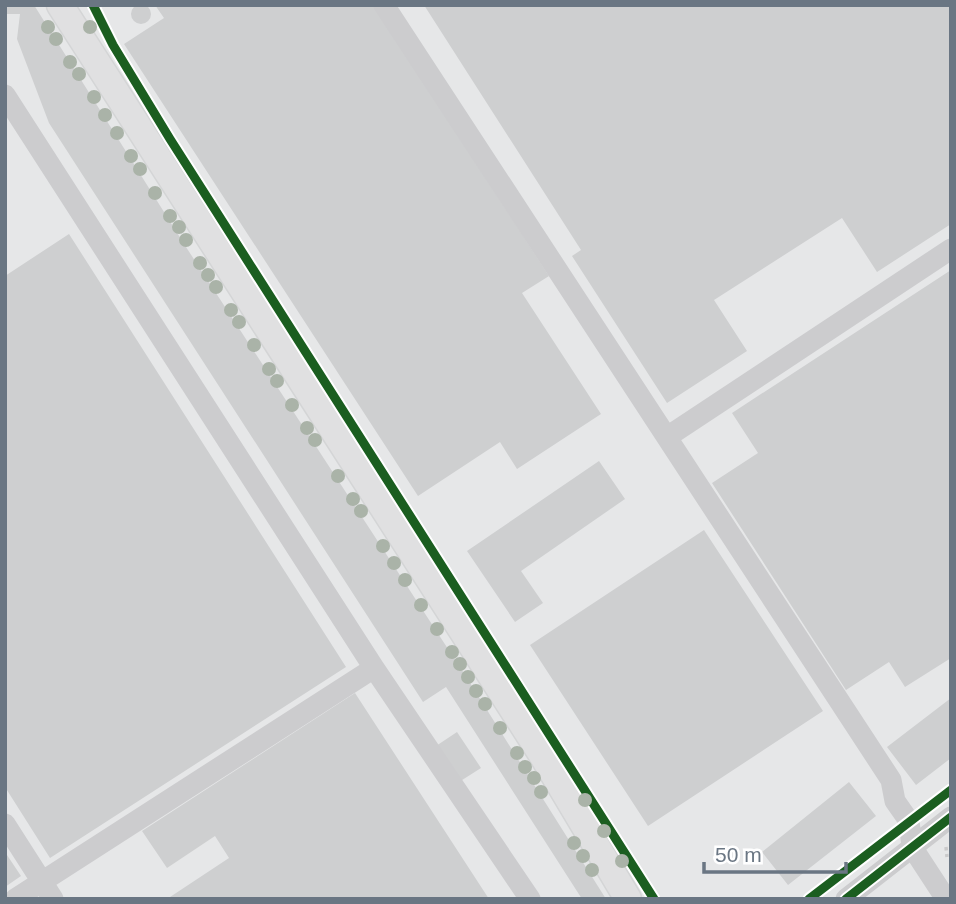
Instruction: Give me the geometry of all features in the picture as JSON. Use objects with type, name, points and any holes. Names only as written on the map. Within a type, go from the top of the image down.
[{"type":"main road","points":[[60,7],[544,758],[628,899]]},
{"type":"street","points":[[384,5],[891,780],[895,801],[909,821],[912,846],[946,899]]},
{"type":"street","points":[[5,95],[374,668],[530,899]]},
{"type":"street","points":[[667,437],[951,248]]},
{"type":"street","points":[[15,899],[48,890],[374,668]]},
{"type":"street","points":[[846,899],[951,817]]},
{"type":"street","points":[[5,824],[48,890]]},
{"type":"path","points":[[928,872],[949,856],[946,845],[951,840]]},
{"type":"shaded area","points":[[5,5],[951,5],[951,899],[5,899]]},
{"type":"building","points":[[141,4],[148,7],[151,14],[148,21],[141,24],[134,21],[131,14],[134,7]]},
{"type":"building","points":[[5,5],[34,5],[186,247],[465,675],[606,899],[582,899],[446,687],[423,702],[49,123],[17,39],[20,14],[5,14]]},
{"type":"building","points":[[155,5],[373,5],[549,276],[522,293],[601,414],[517,469],[500,442],[418,496],[124,44],[164,18]]},
{"type":"building","points":[[424,5],[951,5],[951,224],[877,272],[842,218],[714,300],[747,351],[667,403],[572,256],[581,250]]},
{"type":"building","points":[[69,234],[346,667],[50,858],[5,787],[5,276]]},
{"type":"building","points":[[951,270],[951,658],[905,687],[889,662],[846,690],[712,483],[758,453],[732,413]]},
{"type":"building","points":[[599,461],[625,499],[521,571],[543,603],[515,622],[467,551]]},
{"type":"building","points":[[704,530],[823,711],[648,826],[530,645]]},
{"type":"building","points":[[355,693],[489,899],[167,899],[229,858],[215,836],[167,868],[142,831]]},
{"type":"building","points":[[951,698],[951,758],[916,785],[887,747]]},
{"type":"building","points":[[457,732],[481,768],[459,782],[436,746]]},
{"type":"building","points":[[849,782],[876,816],[788,885],[762,852]]},
{"type":"building","points":[[5,852],[21,876],[5,887]]},
{"type":"cycle path","points":[[93,5],[113,45],[170,139],[654,899]]},
{"type":"cycle path","points":[[809,899],[951,790]]},
{"type":"cycle path","points":[[846,899],[951,817]]}]
